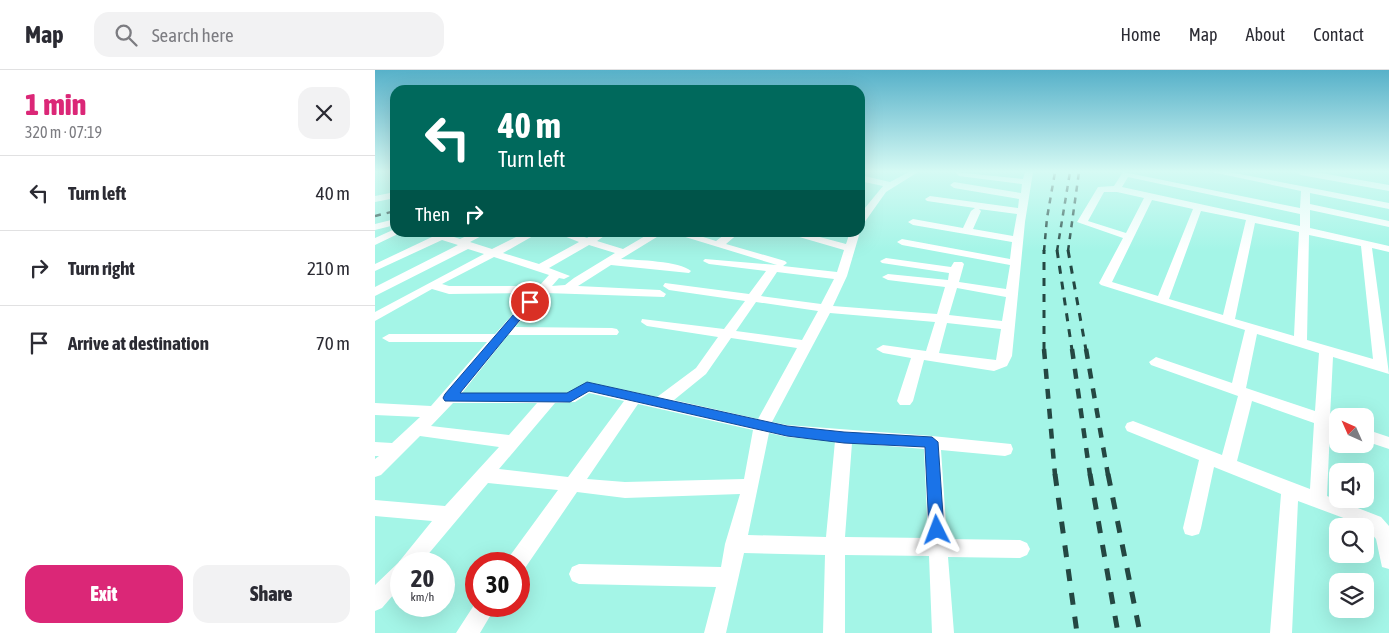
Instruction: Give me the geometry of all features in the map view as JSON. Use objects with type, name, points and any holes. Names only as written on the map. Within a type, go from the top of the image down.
[{"type":"street","points":[[865,214],[877,198]]},
{"type":"street","points":[[932,198],[1022,212]]},
{"type":"street","points":[[883,349],[999,366],[1005,360],[1018,240],[1025,198]]},
{"type":"street","points":[[1096,198],[1082,222],[1129,237]]},
{"type":"street","points":[[1148,198],[1105,282],[1114,287],[1228,322],[1385,367],[1365,244]]},
{"type":"street","points":[[1155,198],[1389,249]]},
{"type":"street","points":[[1281,198],[1306,209],[1389,224]]},
{"type":"street","points":[[1300,342],[1307,198]]},
{"type":"street","points":[[1349,198],[1389,206]]},
{"type":"street","points":[[865,199],[874,201]]},
{"type":"street","points":[[1162,301],[1198,208]]},
{"type":"street","points":[[967,232],[976,211]]},
{"type":"street","points":[[1228,322],[1251,219]]},
{"type":"street","points":[[913,222],[1018,240]]},
{"type":"street","points":[[375,227],[390,223]]},
{"type":"street","points":[[375,242],[390,235]]},
{"type":"street","points":[[375,268],[427,237]]},
{"type":"street","points":[[442,237],[579,280]]},
{"type":"street","points":[[375,292],[476,237]]},
{"type":"street","points":[[375,317],[431,285],[525,237]]},
{"type":"street","points":[[574,237],[625,253]]},
{"type":"street","points":[[540,268],[597,237]]},
{"type":"street","points":[[568,289],[579,280],[652,237]]},
{"type":"street","points":[[692,237],[775,261],[795,270]]},
{"type":"street","points":[[718,244],[728,237]]},
{"type":"street","points":[[806,237],[848,248]]},
{"type":"street","points":[[715,633],[735,544],[751,486],[763,426],[826,308],[841,276],[853,237]]},
{"type":"street","points":[[903,242],[1016,263]]},
{"type":"street","points":[[709,261],[841,276]]},
{"type":"street","points":[[886,261],[957,268],[941,318],[905,401]]},
{"type":"street","points":[[610,262],[655,265],[685,271]]},
{"type":"street","points":[[660,403],[696,376],[729,334],[774,268]]},
{"type":"street","points":[[375,470],[449,398],[501,334],[557,274]]},
{"type":"street","points":[[888,277],[952,284],[1012,294]]},
{"type":"street","points":[[431,285],[449,290],[543,288],[665,290],[753,298],[854,313],[941,318],[1009,326]]},
{"type":"street","points":[[647,322],[805,345]]},
{"type":"street","points":[[1228,465],[1252,328]]},
{"type":"street","points":[[389,338],[612,332]]},
{"type":"street","points":[[1318,501],[1326,350]]},
{"type":"street","points":[[1156,362],[1329,422]]},
{"type":"street","points":[[449,398],[570,398],[587,387],[787,431],[1005,449]]},
{"type":"street","points":[[525,552],[635,397]]},
{"type":"street","points":[[417,552],[551,398]]},
{"type":"street","points":[[375,409],[435,412]]},
{"type":"street","points":[[1133,427],[1365,519],[1380,528],[1388,543],[1389,560]]},
{"type":"street","points":[[417,430],[513,442]]},
{"type":"street","points":[[834,633],[835,546],[844,437]]},
{"type":"street","points":[[1374,438],[1389,443]]},
{"type":"street","points":[[932,442],[943,633]]},
{"type":"street","points":[[375,449],[396,450]]},
{"type":"street","points":[[1192,528],[1208,457]]},
{"type":"street","points":[[484,475],[625,490],[751,486]]},
{"type":"street","points":[[1281,633],[1290,490]]},
{"type":"street","points":[[375,508],[449,515]]},
{"type":"street","points":[[735,544],[1021,549]]},
{"type":"street","points":[[579,574],[728,578]]},
{"type":"street","points":[[375,601],[390,584]]},
{"type":"street","points":[[467,633],[478,617]]},
{"type":"railway","points":[[1044,251],[1050,198]]},
{"type":"railway","points":[[1057,251],[1066,198]]},
{"type":"railway","points":[[1068,250],[1075,198]]},
{"type":"railway","points":[[375,216],[390,212]]},
{"type":"railway","points":[[1068,250],[1086,350]]},
{"type":"railway","points":[[1044,251],[1044,349]]},
{"type":"railway","points":[[1057,251],[1072,350]]},
{"type":"railway","points":[[1044,349],[1055,475]]},
{"type":"railway","points":[[1072,349],[1090,475]]},
{"type":"railway","points":[[1086,349],[1108,475]]},
{"type":"railway","points":[[1055,474],[1077,633]]},
{"type":"railway","points":[[1090,474],[1118,633]]},
{"type":"railway","points":[[1108,474],[1140,633]]},
{"type":"route","points":[[530,302],[504,330],[449,398],[570,398],[587,387],[787,431],[844,437],[932,442],[937,530]]}]
